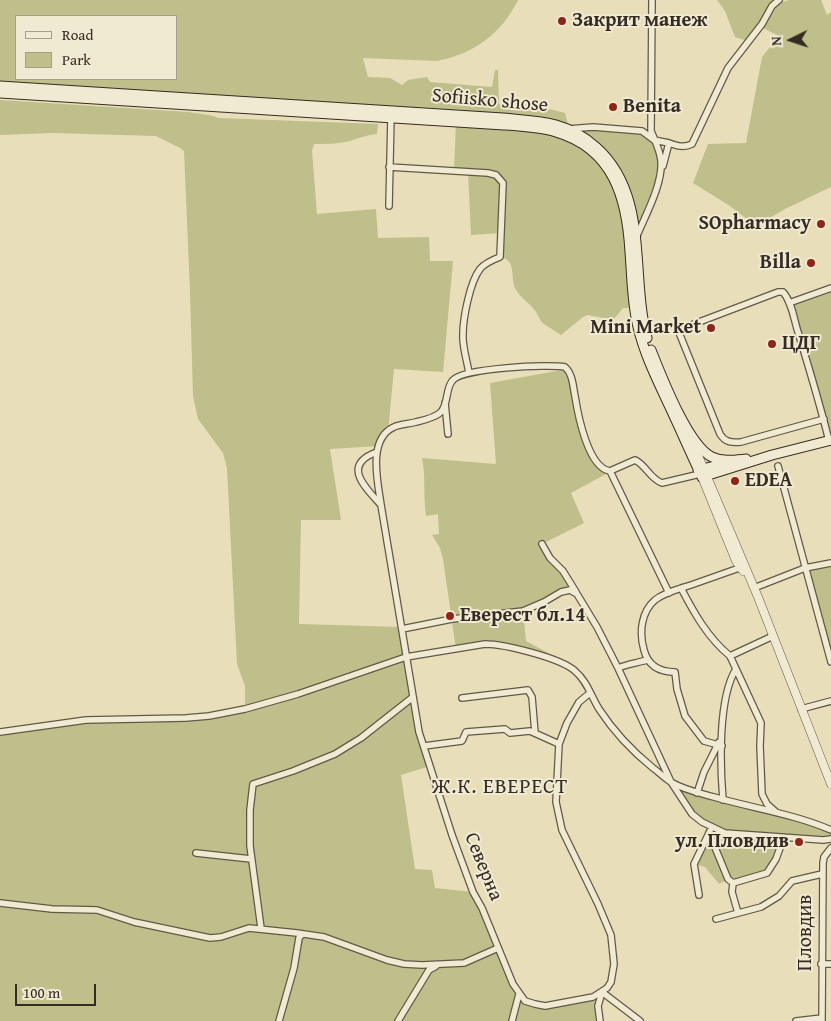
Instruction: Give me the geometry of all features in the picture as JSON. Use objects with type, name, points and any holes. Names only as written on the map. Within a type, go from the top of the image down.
[{"type":"main road","name":"Sofiisko shose","points":[[0,86],[391,114],[543,129],[568,136],[583,144],[598,156],[615,179],[623,199],[630,244],[634,308],[642,342],[702,473]]},
{"type":"main road","name":"Sofiisko shose","points":[[0,93],[520,120],[545,122],[568,129],[590,142],[602,153],[618,172],[630,202],[636,240],[641,308],[647,337],[687,429],[709,456],[721,460],[746,459]]},
{"type":"main road","points":[[702,473],[830,440]]},
{"type":"main road","points":[[702,473],[746,459],[772,455]]},
{"type":"street","points":[[652,0],[651,131],[661,161],[661,175]]},
{"type":"street","points":[[642,131],[654,140],[677,146],[692,144],[728,68],[762,24],[772,6],[779,0]]},
{"type":"street","points":[[389,206],[391,114]]},
{"type":"street","points":[[568,129],[593,127],[642,131],[647,129],[651,122]]},
{"type":"street","points":[[636,240],[661,175],[669,143]]},
{"type":"street","points":[[389,168],[496,175],[503,183],[500,257],[487,262],[480,269],[476,275],[465,309],[462,335],[469,373]]},
{"type":"street","points":[[789,303],[831,288]]},
{"type":"street","points":[[824,420],[740,442],[726,440],[720,434],[678,330],[778,292],[785,294],[789,303],[830,440]]},
{"type":"street","points":[[381,505],[363,486],[358,477],[358,468],[362,460],[377,452],[382,438],[394,427],[434,416],[441,412],[452,380],[469,373],[552,365],[565,367],[570,372],[585,439],[598,464],[607,471],[635,460],[662,483],[702,473]]},
{"type":"street","points":[[445,404],[448,434]]},
{"type":"street","points":[[687,429],[736,561],[742,567],[752,585],[831,784]]},
{"type":"street","name":"Северна","points":[[377,452],[376,474],[419,732],[452,835],[473,892],[482,908],[512,984],[519,994]]},
{"type":"street","points":[[778,466],[831,662]]},
{"type":"street","points":[[610,471],[669,593]]},
{"type":"street","points":[[542,544],[550,558],[564,571],[597,627],[671,782],[692,814],[710,830],[728,879],[733,883]]},
{"type":"street","points":[[752,585],[805,568],[831,563]]},
{"type":"street","points":[[720,746],[704,741],[685,716],[677,689],[675,672],[657,669],[647,660],[642,643],[642,623],[651,605],[656,600],[681,588],[742,567]]},
{"type":"street","points":[[681,588],[706,630],[730,656],[761,723],[762,794],[767,804],[778,814]]},
{"type":"street","points":[[402,630],[452,620],[523,611],[561,592],[570,590],[577,594]]},
{"type":"street","points":[[730,656],[773,636]]},
{"type":"street","points":[[0,732],[86,720],[209,716],[272,702],[406,657],[485,644],[496,644],[522,650],[574,670],[582,678],[599,709],[621,739],[671,782],[697,793],[831,830]]},
{"type":"street","points":[[618,668],[647,660]]},
{"type":"street","points":[[723,800],[720,746],[726,690],[736,668]]},
{"type":"street","points":[[462,698],[528,690],[532,697],[536,734]]},
{"type":"street","points":[[519,994],[525,1000],[545,1006],[593,997],[602,992],[611,982],[614,964],[612,935],[562,830],[556,802],[558,744],[579,702],[590,693]]},
{"type":"street","points":[[261,928],[251,858],[250,810],[254,783],[293,771],[335,754],[361,738],[413,697]]},
{"type":"street","points":[[801,710],[831,701]]},
{"type":"street","points":[[424,746],[462,741],[466,732],[505,729],[510,733],[530,731],[558,744]]},
{"type":"street","points":[[697,793],[704,772],[720,746]]},
{"type":"street","points":[[710,830],[725,833],[831,840]]},
{"type":"street","points":[[700,895],[694,864],[710,830]]},
{"type":"street","points":[[733,883],[767,873],[776,859],[784,837]]},
{"type":"street","name":"Пловдив","points":[[822,1019],[822,874],[824,857],[831,848]]},
{"type":"street","points":[[196,853],[251,858]]},
{"type":"street","points":[[716,919],[762,907],[779,896],[792,880],[822,874]]},
{"type":"street","points":[[733,883],[732,892],[738,914]]},
{"type":"street","points":[[0,903],[97,910],[134,922],[210,938],[220,938],[249,928],[324,937],[387,960],[404,964],[438,965],[464,963],[498,948]]},
{"type":"street","points":[[279,1021],[294,968],[299,938],[302,934]]},
{"type":"street","points":[[821,964],[831,964]]},
{"type":"street","points":[[398,1021],[429,970],[438,965]]},
{"type":"street","points":[[600,1021],[598,1006],[602,992]]},
{"type":"street","points":[[602,992],[640,1021]]},
{"type":"street","points":[[512,1021],[519,994]]},
{"type":"street","points":[[796,1021],[822,1019]]},
{"type":"green space","points":[[0,0],[518,0],[495,32],[475,47],[450,58],[437,61],[363,58],[368,77],[390,78],[402,85],[408,80],[427,77],[430,82],[492,87],[495,70],[498,70],[499,104],[542,107],[565,113],[569,129],[581,127],[642,131],[654,140],[658,149],[661,175],[636,240],[627,193],[568,129],[0,86]]},
{"type":"green space","points":[[717,0],[777,0],[748,41],[735,37],[725,11]]},
{"type":"green space","points":[[789,0],[821,0],[827,15],[831,12],[831,187],[785,209],[756,226],[730,206],[693,183],[708,144],[746,143],[762,57],[779,36],[763,28],[779,3]]},
{"type":"green space","points":[[0,100],[188,112],[219,118],[378,124],[377,134],[341,143],[314,144],[312,151],[317,214],[376,209],[378,238],[429,237],[430,261],[453,261],[443,372],[394,369],[388,432],[378,446],[330,449],[341,520],[301,520],[299,624],[402,627],[419,732],[430,766],[401,775],[415,869],[432,870],[435,888],[473,892],[513,984],[525,1001],[545,1006],[602,992],[598,1006],[600,1021],[0,1021],[0,732],[86,720],[186,718],[245,709],[245,686],[237,664],[227,468],[223,453],[198,419],[193,396],[184,151],[156,136],[53,133],[0,135]]},
{"type":"green space","points":[[456,121],[543,129],[583,145],[619,188],[635,308],[623,308],[613,320],[588,315],[561,335],[543,323],[534,309],[515,288],[509,261],[500,257],[501,233],[471,235],[468,172],[454,171]]},
{"type":"green space","points":[[831,288],[831,440],[789,303]]},
{"type":"green space","points":[[568,369],[592,455],[606,474],[571,493],[584,523],[542,544],[557,565],[570,590],[523,611],[526,641],[552,655],[551,660],[496,644],[456,649],[443,559],[440,548],[432,535],[439,534],[438,514],[426,516],[422,458],[496,464],[490,383]]},
{"type":"green space","points":[[831,563],[831,648],[827,649],[805,568]]},
{"type":"green space","points":[[671,782],[831,830],[831,839],[784,837],[767,873],[733,883],[728,879],[719,884],[705,867],[694,864],[712,827],[692,814]]},
{"type":"place","name":"Закрит манеж","points":[[562,21]]},
{"type":"place","name":"Benita","points":[[613,107]]},
{"type":"place","name":"SOpharmacy","points":[[821,224]]},
{"type":"place","name":"Billa","points":[[811,263]]},
{"type":"place","name":"Mini Market","points":[[711,328]]},
{"type":"place","name":"ЦДГ","points":[[772,344]]},
{"type":"place","name":"EDEA","points":[[735,481]]},
{"type":"place","name":"Еверест бл.14","points":[[450,616]]},
{"type":"place","name":"ул. Пловдив","points":[[799,842]]},
{"type":"district","name":"Ж.К. ЕВЕРЕСТ","points":[[500,788]]}]
